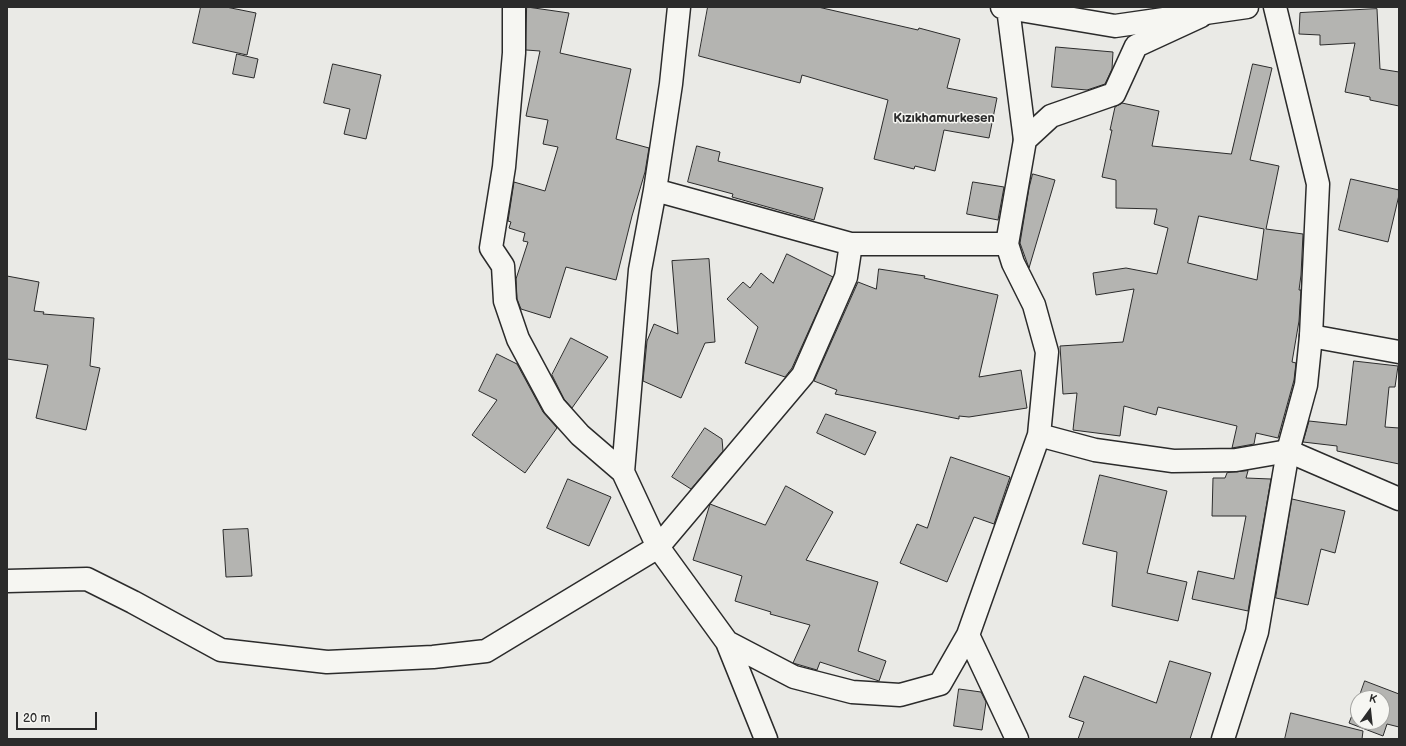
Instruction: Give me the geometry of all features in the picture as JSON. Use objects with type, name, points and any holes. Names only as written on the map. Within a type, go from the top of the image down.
[{"type":"street","points":[[514,7],[514,52],[504,168],[491,248],[503,266],[505,301],[518,339],[554,406],[580,435],[622,472],[658,547],[727,642],[766,739]]},
{"type":"street","points":[[622,472],[640,270],[655,190],[671,84],[680,7]]},
{"type":"street","points":[[727,642],[794,677],[852,692],[900,695],[940,684],[968,634],[1039,435],[1047,352],[1034,305],[1013,263],[1007,244],[1025,140],[1005,8],[1115,26],[1247,7]]},
{"type":"street","points":[[1223,739],[1256,632],[1288,451],[1306,385],[1311,336],[1318,184],[1275,7]]},
{"type":"street","points":[[1025,140],[1051,116],[1114,94],[1136,46],[1207,13]]},
{"type":"street","points":[[655,190],[851,244],[1007,244]]},
{"type":"street","points":[[7,581],[87,579],[134,602],[221,650],[327,662],[433,657],[486,651],[658,547],[803,376],[846,277],[851,244]]},
{"type":"street","points":[[1311,336],[1399,352]]},
{"type":"street","points":[[1039,435],[1095,450],[1173,461],[1236,460],[1288,451],[1399,499]]},
{"type":"street","points":[[968,634],[1017,739]]},
{"type":"building","points":[[201,7],[226,7],[256,13],[247,55],[193,43]]},
{"type":"building","points":[[527,7],[569,13],[560,53],[631,69],[616,139],[649,148],[645,172],[616,280],[566,267],[550,318],[521,309],[517,299],[516,279],[528,242],[523,241],[525,233],[509,228],[511,222],[508,221],[514,182],[545,191],[558,147],[543,144],[548,120],[526,116],[540,51],[526,50]]},
{"type":"building","points":[[708,7],[818,7],[918,30],[919,28],[960,39],[947,88],[997,98],[989,138],[944,130],[935,171],[915,166],[914,169],[874,159],[888,100],[802,75],[800,83],[699,56]]},
{"type":"building","points":[[1377,9],[1380,69],[1399,72],[1399,106],[1370,100],[1370,97],[1345,92],[1355,43],[1320,45],[1320,35],[1299,34],[1300,13]]},
{"type":"building","points":[[1056,47],[1113,52],[1112,69],[1105,84],[1087,90],[1052,87]]},
{"type":"building","points":[[237,54],[258,59],[254,78],[233,74]]},
{"type":"building","points":[[333,64],[381,75],[366,139],[344,134],[350,109],[324,103]]},
{"type":"building","points":[[1253,64],[1272,68],[1250,160],[1279,166],[1266,229],[1303,234],[1299,290],[1301,290],[1299,321],[1292,362],[1296,363],[1294,380],[1278,438],[1256,433],[1254,444],[1232,448],[1237,426],[1158,407],[1156,415],[1124,406],[1120,436],[1073,430],[1077,393],[1063,394],[1060,346],[1123,342],[1134,289],[1096,295],[1093,273],[1126,268],[1157,274],[1168,228],[1154,224],[1157,209],[1116,208],[1116,180],[1102,177],[1112,130],[1110,130],[1115,107],[1122,103],[1159,111],[1152,146],[1231,154]],"holes":[[[1199,216],[1264,229],[1257,280],[1188,263]]]},
{"type":"building","points":[[697,146],[720,152],[718,161],[823,188],[814,220],[732,197],[733,194],[688,182]]},
{"type":"building","points":[[1033,174],[1055,180],[1029,268],[1020,243],[1029,188]]},
{"type":"building","points":[[1351,179],[1399,190],[1388,242],[1339,230]]},
{"type":"building","points":[[973,182],[1004,187],[998,220],[967,214]]},
{"type":"building","points":[[787,254],[833,277],[792,368],[785,377],[745,363],[758,327],[727,299],[743,282],[750,288],[761,273],[773,283]]},
{"type":"building","points":[[709,259],[715,342],[705,343],[681,398],[643,381],[647,341],[654,324],[678,334],[672,261]]},
{"type":"building","points":[[879,269],[925,276],[924,278],[998,295],[979,377],[1021,370],[1027,408],[969,417],[959,416],[959,419],[835,394],[837,390],[814,381],[858,282],[876,289]]},
{"type":"building","points":[[7,276],[39,282],[34,311],[44,312],[43,314],[94,318],[90,366],[100,368],[86,430],[36,418],[48,365],[7,359]]},
{"type":"building","points":[[571,338],[608,357],[572,408],[564,399],[552,375]]},
{"type":"building","points":[[497,354],[517,364],[543,412],[557,428],[525,473],[472,435],[497,400],[479,391]]},
{"type":"building","points":[[1354,361],[1398,366],[1395,387],[1389,387],[1385,427],[1399,428],[1399,464],[1337,451],[1337,446],[1303,442],[1309,421],[1346,425]]},
{"type":"building","points":[[826,414],[876,432],[865,455],[817,433]]},
{"type":"building","points":[[705,428],[722,439],[723,451],[691,489],[672,477]]},
{"type":"building","points":[[951,457],[1010,477],[994,524],[974,517],[947,582],[900,563],[917,524],[927,528]]},
{"type":"building","points":[[1248,471],[1246,478],[1271,479],[1248,611],[1192,599],[1198,571],[1234,579],[1246,516],[1212,516],[1213,478],[1225,478],[1227,473]]},
{"type":"building","points":[[1100,475],[1167,491],[1147,573],[1187,582],[1178,621],[1112,606],[1117,552],[1083,544]]},
{"type":"building","points":[[568,479],[611,497],[589,546],[547,528]]},
{"type":"building","points":[[786,486],[833,512],[806,560],[878,582],[858,651],[886,661],[879,681],[820,662],[817,670],[793,663],[810,625],[770,614],[771,612],[735,601],[742,576],[693,560],[710,504],[765,525]]},
{"type":"building","points":[[1292,499],[1345,511],[1335,553],[1321,549],[1308,605],[1276,598]]},
{"type":"building","points":[[248,529],[252,576],[226,577],[223,530]]},
{"type":"building","points":[[1170,661],[1211,673],[1190,739],[1078,739],[1084,722],[1069,717],[1084,676],[1156,703]]},
{"type":"building","points":[[1365,681],[1389,690],[1362,690]]},
{"type":"building","points":[[959,689],[981,692],[986,702],[982,730],[954,726]]},
{"type":"building","points":[[1390,691],[1399,694],[1399,727],[1390,725]]},
{"type":"building","points":[[1291,713],[1350,728],[1350,730],[1363,731],[1362,739],[1285,739]]},
{"type":"building","points":[[1367,730],[1385,730],[1383,736]]},
{"type":"district","name":"Kızıkhamurkesen","points":[[944,119]]}]
